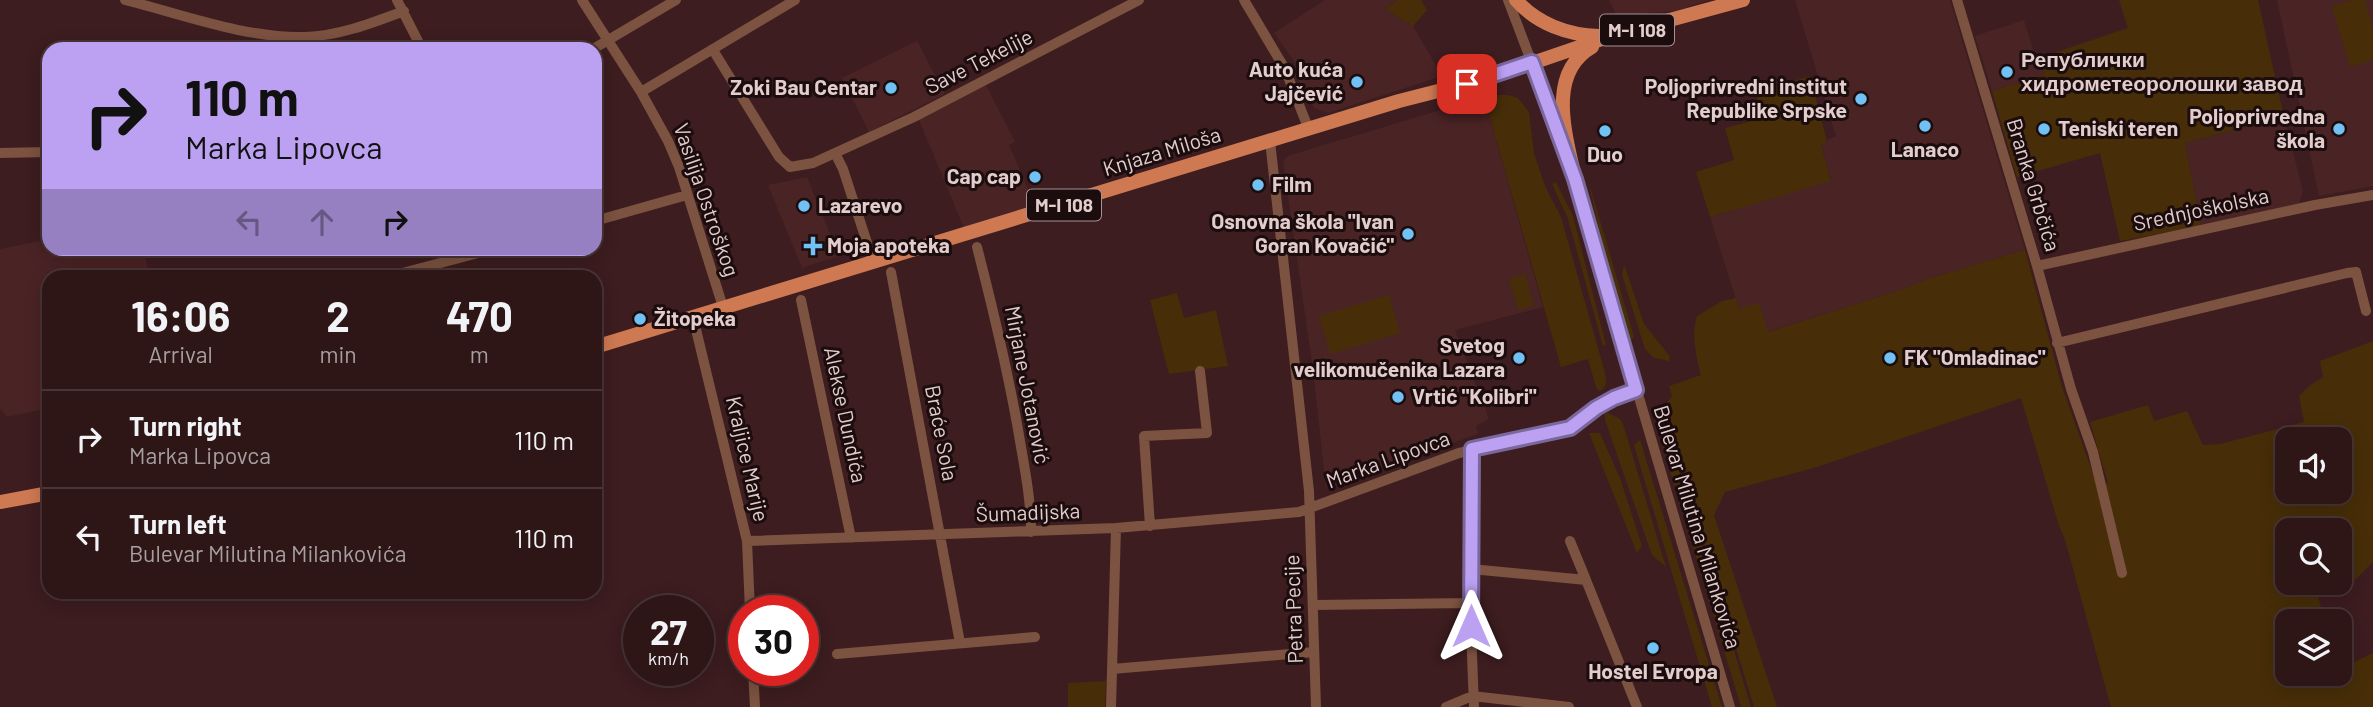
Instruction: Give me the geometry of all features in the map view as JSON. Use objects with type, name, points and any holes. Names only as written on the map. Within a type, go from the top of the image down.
[{"type":"main road","points":[[1516,0],[1541,21],[1570,33],[1611,36]]},
{"type":"main road","name":"Knjaza Miloša","points":[[602,345],[1399,101],[1489,78],[1611,36],[1743,0]]},
{"type":"main road","points":[[1575,179],[1562,104],[1566,78],[1584,52],[1611,36]]},
{"type":"main road","points":[[0,502],[42,494]]},
{"type":"street","points":[[125,0],[240,30],[304,37],[340,32],[404,11]]},
{"type":"street","points":[[397,0],[419,42]]},
{"type":"street","name":"Vasilija Ostroškog","points":[[582,0],[641,92],[668,141],[723,307]]},
{"type":"street","points":[[602,43],[676,0]]},
{"type":"street","points":[[641,92],[795,0]]},
{"type":"street","name":"Save Tekelije","points":[[713,50],[784,164],[796,167],[813,163],[914,117],[1139,0]]},
{"type":"street","points":[[1244,0],[1285,69],[1309,130]]},
{"type":"street","name":"Bulevar Milutina Milankovića","points":[[1508,0],[1575,179],[1730,707]]},
{"type":"street","name":"Branka Grbčića","points":[[1957,0],[2037,266],[2057,343],[2093,452],[2122,573]]},
{"type":"street","name":"Marka Lipovca","points":[[1270,141],[1310,509],[1472,449],[1570,428],[1605,403],[1636,390]]},
{"type":"street","points":[[0,153],[42,152]]},
{"type":"street","points":[[835,153],[844,169],[873,261]]},
{"type":"street","points":[[602,219],[687,195]]},
{"type":"street","name":"Srednjoškolska","points":[[2037,266],[2315,205],[2373,195]]},
{"type":"street","name":"Mirjane Jotanović","points":[[977,247],[1000,338],[1018,426],[1029,495],[1031,532]]},
{"type":"street","points":[[414,270],[467,256]]},
{"type":"street","name":"Braće Sola","points":[[891,272],[960,643]]},
{"type":"street","points":[[2057,343],[2356,272],[2366,311]]},
{"type":"street","name":"Alekse Dundića","points":[[801,300],[851,538]]},
{"type":"street","name":"Kraljice Marije","points":[[693,317],[747,541],[749,595]]},
{"type":"street","points":[[1150,526],[1144,436],[1207,433],[1200,371]]},
{"type":"street","name":"Marka Lipovca","points":[[1472,449],[1470,603],[1473,702]]},
{"type":"street","name":"Šumadijska","points":[[747,541],[1116,528],[1310,509]]},
{"type":"street","name":"Petra Pecije","points":[[1310,509],[1316,707]]},
{"type":"street","points":[[1111,707],[1116,528]]},
{"type":"street","points":[[1570,541],[1637,707]]},
{"type":"street","points":[[1471,569],[1586,580]]},
{"type":"street","points":[[1314,605],[1470,603]]},
{"type":"street","points":[[837,654],[1035,637]]},
{"type":"street","points":[[1112,669],[1314,652]]},
{"type":"street","points":[[754,686],[755,707]]},
{"type":"street","points":[[1446,707],[1473,702],[1569,707]]},
{"type":"shaded area","points":[[1325,0],[1398,0],[1385,9],[1413,26],[1442,76],[1328,113],[1314,108],[1293,72],[1299,68],[1274,33]]},
{"type":"shaded area","points":[[1398,0],[1421,0],[1427,10],[1413,26],[1385,9]]},
{"type":"shaded area","points":[[1609,0],[1709,0],[1675,11],[1647,13],[1620,22]]},
{"type":"shaded area","points":[[1795,0],[1950,0],[2025,250],[1767,332],[1739,309],[1710,217],[1831,180],[1821,143],[1836,136]]},
{"type":"shaded area","points":[[2119,0],[2258,0],[2284,117],[2185,143],[2201,226],[2120,241],[2100,153],[2017,177],[1992,91],[2045,75],[2036,59],[2128,28]]},
{"type":"shaded area","name":"Poljoprivredna škola","points":[[2277,0],[2373,0],[2373,186],[2319,196]]},
{"type":"shaded area","points":[[2352,0],[2365,0],[2373,27],[2373,60],[2350,67],[2332,6]]},
{"type":"shaded area","points":[[2024,20],[2036,59],[2045,75],[1992,91],[1975,36]]},
{"type":"shaded area","name":"Zoki Bau Centar","points":[[917,41],[945,94],[869,132],[842,78]]},
{"type":"shaded area","points":[[1810,76],[1827,141],[1821,144],[1831,181],[1710,217],[1696,172],[1734,160],[1725,128],[1763,118],[1756,92]]},
{"type":"shaded area","points":[[986,85],[1015,142],[1009,145],[1035,205],[964,228],[919,120]]},
{"type":"shaded area","points":[[1497,95],[1518,98],[1529,112],[1534,153],[1545,186],[1561,217],[1605,373],[1606,381],[1602,390],[1599,391],[1596,387],[1588,359],[1561,367],[1484,97]]},
{"type":"shaded area","name":"Osnovna škola \"Ivan Goran Kovačić\"","points":[[1484,97],[1543,307],[1455,330],[1489,419],[1476,426],[1478,434],[1326,487],[1313,370],[1283,161],[1288,156]]},
{"type":"shaded area","points":[[2284,117],[2303,191],[2299,204],[2201,226],[2185,143]]},
{"type":"shaded area","points":[[1587,176],[1633,333],[1634,337],[1629,341],[1611,282]]},
{"type":"shaded area","points":[[807,177],[839,256],[802,268],[768,185]]},
{"type":"shaded area","points":[[1556,182],[1573,216],[1606,345],[1603,346],[1568,219],[1552,184]]},
{"type":"shaded area","points":[[42,240],[42,256],[145,256],[148,270],[42,270],[42,410],[7,417],[0,408],[0,249]]},
{"type":"shaded area","points":[[2025,250],[2062,387],[2097,485],[2108,483],[2090,422],[2148,405],[2154,421],[2187,411],[2203,445],[2220,444],[2275,430],[2275,504],[2352,504],[2352,427],[2285,427],[2304,422],[2299,396],[2323,377],[2320,361],[2373,341],[2373,562],[2352,583],[2352,518],[2275,518],[2275,595],[2318,595],[2322,609],[2275,609],[2275,686],[2352,686],[2352,663],[2373,653],[2373,707],[2111,707],[2065,540],[2021,398],[1817,467],[1725,492],[1714,515],[1777,707],[1754,707],[1663,408],[1672,396],[1669,386],[1701,375],[1694,338],[1695,323],[1697,316],[1722,301],[1736,298],[1739,309],[1759,303],[1768,332],[1930,278]]},
{"type":"shaded area","points":[[1624,264],[1644,324],[1669,355],[1670,361],[1654,358],[1645,349],[1622,275]]},
{"type":"shaded area","points":[[1525,274],[1534,306],[1518,310],[1509,278]]},
{"type":"shaded area","points":[[1177,293],[1184,318],[1216,310],[1228,366],[1169,374],[1150,300]]},
{"type":"shaded area","points":[[1389,295],[1400,333],[1330,354],[1319,316]]},
{"type":"shaded area","points":[[1605,414],[1620,419],[1623,424],[1666,567],[1652,555],[1605,420]]},
{"type":"shaded area","points":[[1589,433],[1600,433],[1620,478],[1642,546],[1637,553]]},
{"type":"shaded area","points":[[1664,433],[1669,437],[1751,707],[1741,707],[1659,434]]},
{"type":"shaded area","points":[[1640,440],[1722,707],[1712,707],[1634,445]]},
{"type":"shaded area","points":[[1106,681],[1105,707],[1068,707],[1068,683]]},
{"type":"place","name":"Републички хидрометеоролошки завод","points":[[2007,72]]},
{"type":"place","name":"Auto kuća Jajčević","points":[[1357,82]]},
{"type":"place","name":"Zoki Bau Centar","points":[[891,88]]},
{"type":"place","name":"Poljoprivredni institut Republike Srpske","points":[[1861,99]]},
{"type":"place","name":"Lanaco","points":[[1925,126]]},
{"type":"place","name":"Teniski teren","points":[[2044,129]]},
{"type":"place","name":"Poljoprivredna škola","points":[[2339,129]]},
{"type":"place","name":"Duo","points":[[1605,131]]},
{"type":"place","name":"Cap cap","points":[[1035,177]]},
{"type":"place","name":"Film","points":[[1258,185]]},
{"type":"place","name":"Lazarevo","points":[[804,206]]},
{"type":"place","name":"Osnovna škola \"Ivan Goran Kovačić\"","points":[[1408,234]]},
{"type":"place","name":"Moja apoteka","points":[[813,246]]},
{"type":"place","name":"Žitopeka","points":[[640,319]]},
{"type":"place","name":"Svetog velikomučenika Lazara","points":[[1519,358]]},
{"type":"place","name":"FK \"Omladinac\"","points":[[1890,358]]},
{"type":"place","name":"Vrtić \"Kolibri\"","points":[[1398,397]]},
{"type":"place","name":"Hostel Evropa","points":[[1653,648]]},
{"type":"route","points":[[1467,84],[1532,62],[1575,179],[1636,390],[1596,408],[1570,428],[1472,449],[1471,626]]}]
